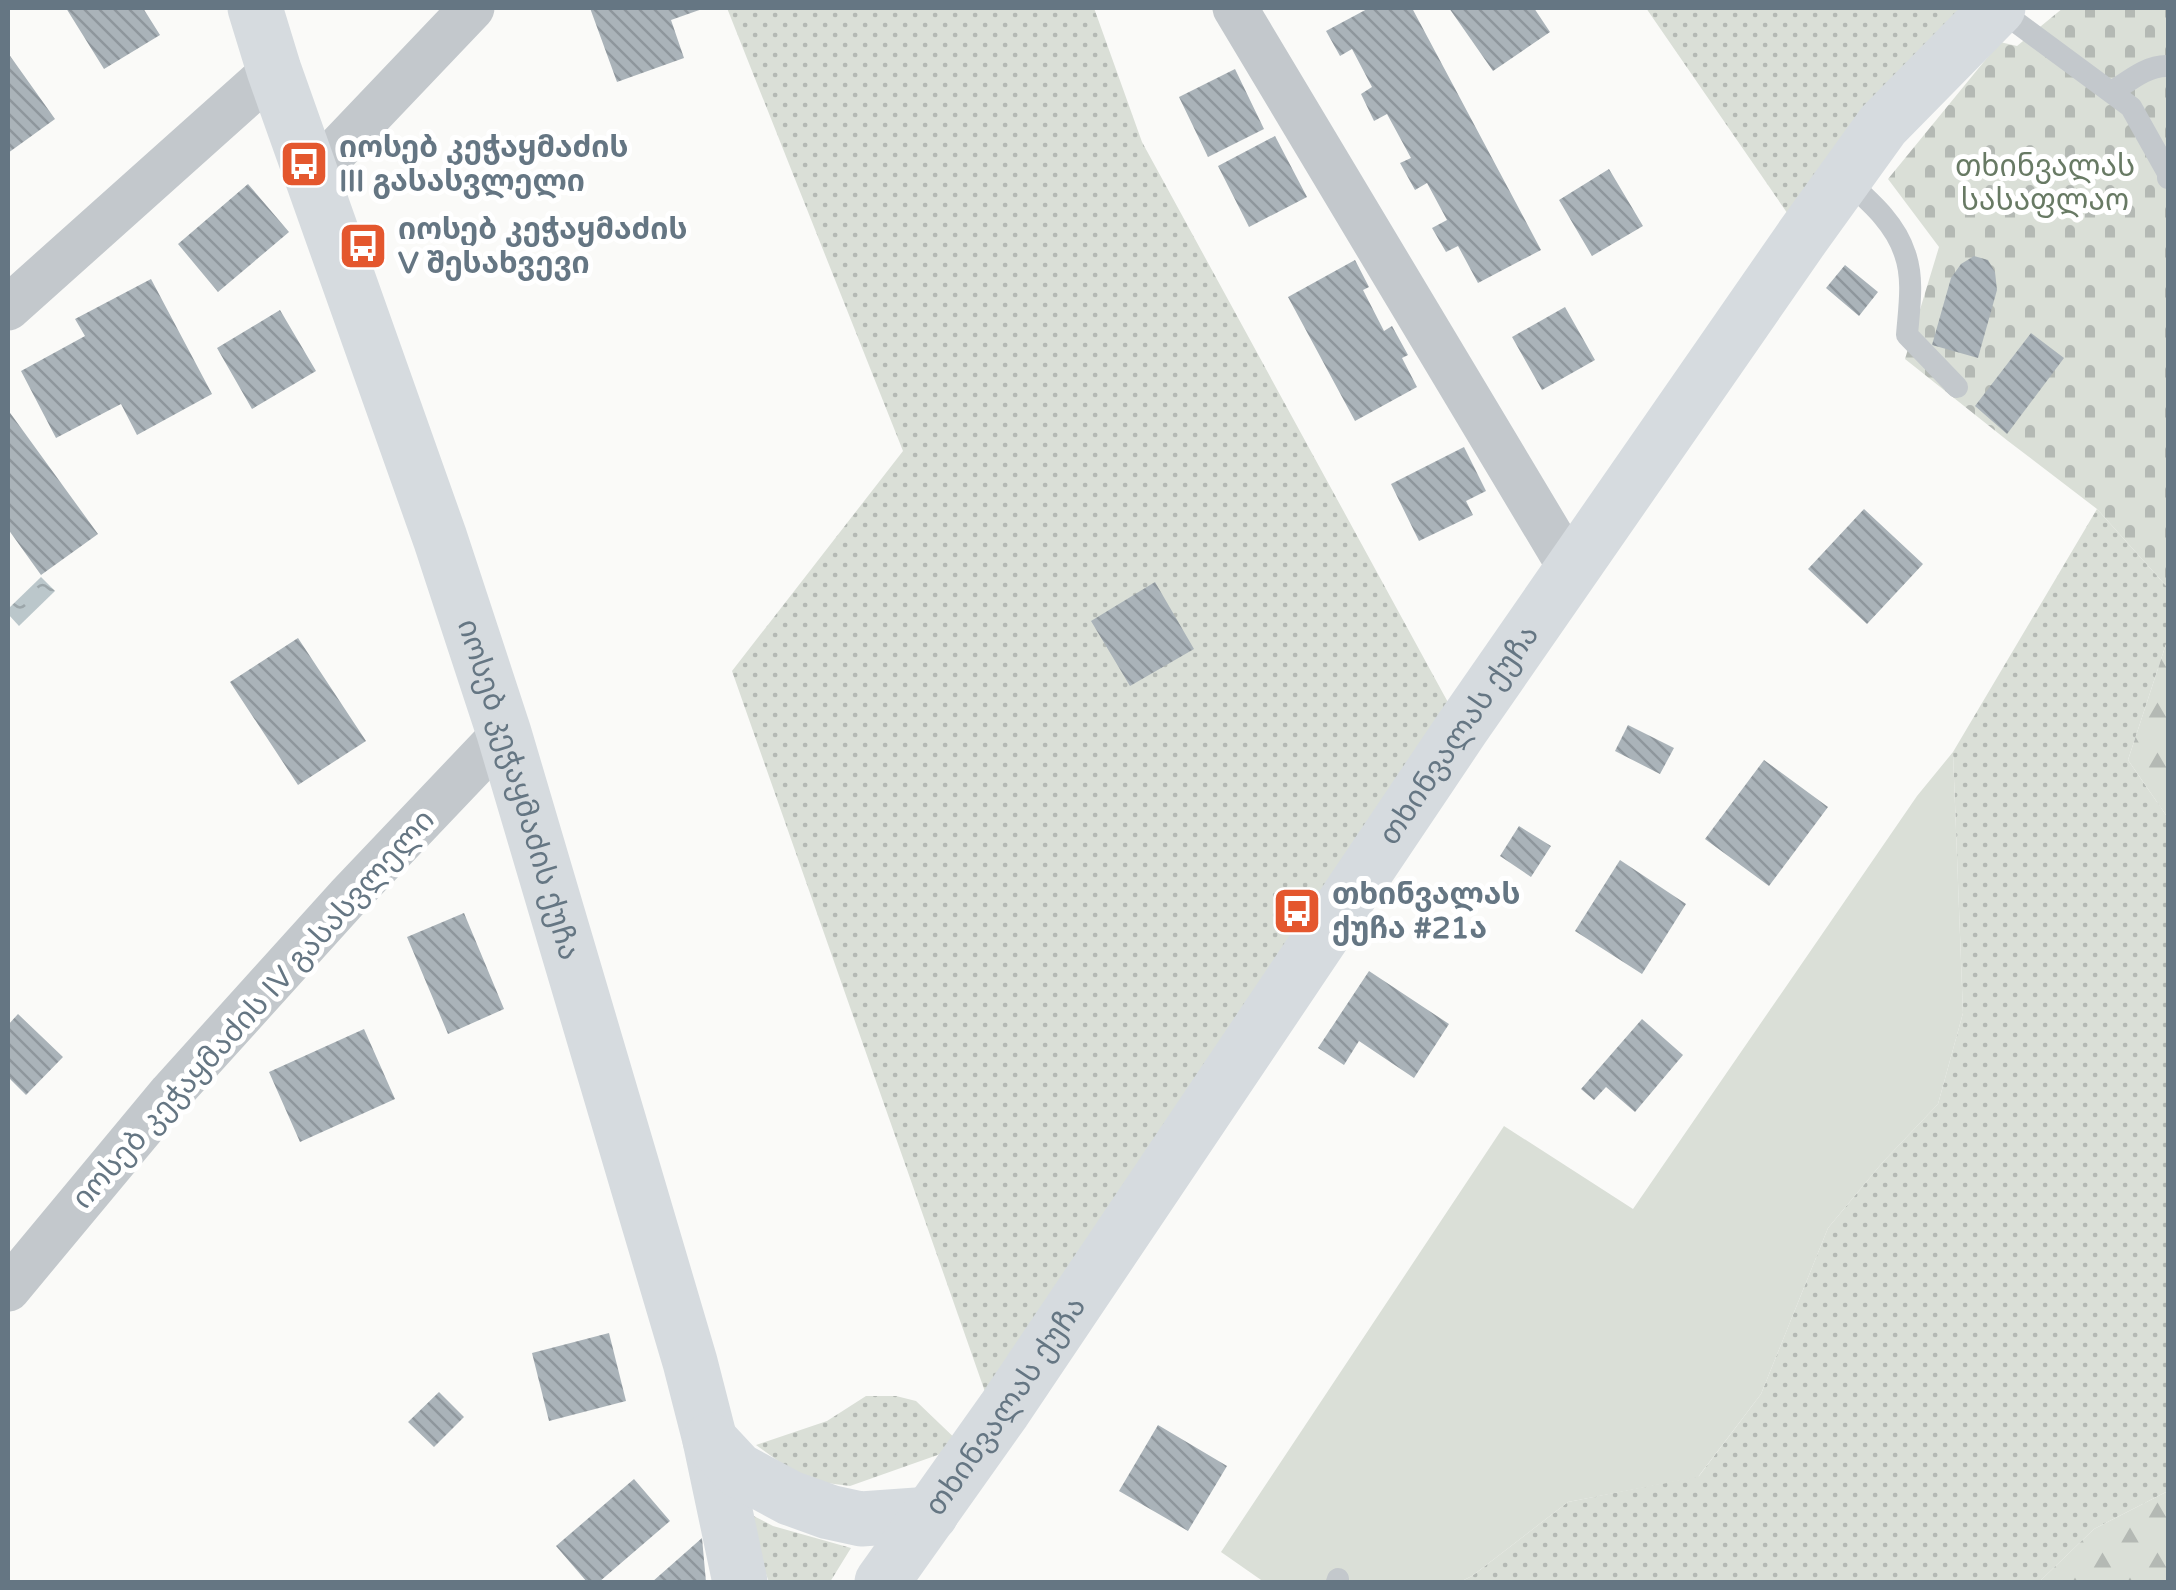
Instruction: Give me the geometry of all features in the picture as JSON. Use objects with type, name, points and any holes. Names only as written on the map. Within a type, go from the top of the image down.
[{"type":"street","name":"იოსებ კეჭაყმაძის ქუჩა","points":[[255,8],[440,538],[504,734],[685,1343],[740,1582]]},
{"type":"street","points":[[312,176],[472,8]]},
{"type":"street","points":[[1235,8],[1572,571]]},
{"type":"street","name":"თხინვალას ქუჩა","points":[[882,1582],[1026,1378],[1462,728],[1844,178],[1883,124],[1998,8]]},
{"type":"street","points":[[8,308],[274,70]]},
{"type":"street","name":"იოსებ კეჭაყმაძის IV გასასვლელი","points":[[8,1289],[170,1093],[348,897],[504,734]]},
{"type":"street","points":[[710,1440],[738,1470],[790,1498],[829,1512],[861,1519],[931,1514]]},
{"type":"lane","points":[[1998,8],[2132,107],[2168,178]]},
{"type":"lane","points":[[2112,92],[2158,65],[2168,66]]},
{"type":"lane","points":[[1844,178],[1884,216],[1906,253],[1910,284],[1908,335],[1957,387]]},
{"type":"green space","points":[[727,8],[1094,8],[1142,142],[1462,728],[990,1406],[732,671],[903,451]]},
{"type":"green space","points":[[1646,8],[1998,8],[1803,236]]},
{"type":"green space","name":"თხინვალას სასაფლაო","points":[[2063,8],[2168,8],[2168,588],[2097,509],[1905,359],[1939,247],[1888,179],[2000,42],[2017,46]]},
{"type":"green space","points":[[2097,509],[2168,588],[2168,638],[2128,760],[2168,818],[2168,1491],[2094,1529],[2039,1582],[1460,1582],[1568,1502],[1699,1476],[1761,1394],[1828,1228],[1938,1104],[1963,1013],[1953,752]]},
{"type":"green space","points":[[2168,638],[2168,818],[2128,760]]},
{"type":"green space","points":[[1953,752],[1963,1013],[1938,1104],[1828,1228],[1761,1394],[1698,1477],[1568,1502],[1460,1582],[1264,1582],[1221,1552],[1504,1126],[1633,1209],[1917,796]]},
{"type":"green space","points":[[866,1396],[916,1401],[963,1446],[850,1486],[819,1482],[789,1469],[756,1445],[827,1421]]},
{"type":"green space","points":[[2168,1491],[2168,1582],[2039,1582],[2094,1529]]},
{"type":"green space","points":[[742,1510],[773,1526],[851,1548],[830,1582],[769,1582]]},
{"type":"water","points":[[41,577],[55,591],[19,626],[8,609]]},
{"type":"building","points":[[66,8],[143,8],[160,35],[104,69]]},
{"type":"building","points":[[590,8],[705,8],[671,20],[684,58],[617,82]]},
{"type":"building","points":[[1369,8],[1412,8],[1541,250],[1478,283],[1458,246],[1446,252],[1432,228],[1447,220],[1427,183],[1415,190],[1400,163],[1411,158],[1387,114],[1374,121],[1361,94],[1372,87],[1352,49],[1340,56],[1326,31]]},
{"type":"building","points":[[1449,8],[1534,8],[1550,32],[1493,71]]},
{"type":"building","points":[[8,53],[55,119],[8,153]]},
{"type":"building","points":[[1235,69],[1264,129],[1208,157],[1179,97]]},
{"type":"building","points":[[1275,136],[1307,197],[1249,227],[1218,166]]},
{"type":"building","points":[[1609,169],[1643,226],[1592,256],[1559,200]]},
{"type":"building","points":[[248,184],[289,232],[218,292],[178,244]]},
{"type":"building","points":[[1974,256],[1988,260],[1995,272],[1997,290],[1978,358],[1932,345],[1951,278],[1961,264]]},
{"type":"building","points":[[1355,260],[1369,287],[1363,290],[1384,331],[1392,326],[1408,355],[1402,358],[1417,387],[1355,421],[1288,297]]},
{"type":"building","points":[[1845,265],[1878,292],[1859,316],[1826,288]]},
{"type":"building","points":[[151,279],[212,394],[137,435],[121,404],[56,438],[21,371],[85,336],[75,319]]},
{"type":"building","points":[[1565,307],[1595,360],[1542,390],[1512,337]]},
{"type":"building","points":[[280,310],[316,371],[252,409],[217,348]]},
{"type":"building","points":[[2031,333],[2064,358],[2007,434],[1975,406]]},
{"type":"building","points":[[8,410],[98,534],[41,575],[8,529]]},
{"type":"building","points":[[1464,447],[1486,491],[1466,501],[1473,515],[1419,541],[1391,484]]},
{"type":"building","points":[[1864,509],[1923,564],[1867,624],[1808,569]]},
{"type":"building","points":[[1155,582],[1194,649],[1130,686],[1091,621]]},
{"type":"building","points":[[298,638],[366,741],[298,785],[230,682]]},
{"type":"building","points":[[1628,725],[1674,748],[1660,774],[1615,751]]},
{"type":"building","points":[[1764,760],[1828,807],[1769,886],[1705,839]]},
{"type":"building","points":[[1519,826],[1551,846],[1531,877],[1500,856]]},
{"type":"building","points":[[1620,860],[1686,904],[1642,974],[1575,931]]},
{"type":"building","points":[[464,913],[504,1009],[448,1034],[407,937]]},
{"type":"building","points":[[1369,971],[1449,1024],[1414,1078],[1359,1041],[1344,1065],[1318,1048]]},
{"type":"building","points":[[18,1014],[63,1057],[26,1095],[8,1077],[8,1025]]},
{"type":"building","points":[[1642,1019],[1683,1055],[1635,1112],[1606,1087],[1594,1100],[1581,1089]]},
{"type":"building","points":[[364,1029],[395,1099],[300,1142],[269,1072]]},
{"type":"building","points":[[609,1333],[626,1401],[549,1421],[532,1353]]},
{"type":"building","points":[[439,1392],[464,1417],[434,1447],[408,1422]]},
{"type":"building","points":[[1158,1425],[1227,1466],[1188,1531],[1119,1491]]},
{"type":"building","points":[[634,1479],[670,1521],[599,1582],[587,1582],[556,1546]]},
{"type":"building","points":[[702,1538],[706,1582],[652,1582]]},
{"type":"place","name":"იოსებ კეჭაყმაძის III გასასვლელი","points":[[304,164]]},
{"type":"place","name":"იოსებ კეჭაყმაძის V შესახვევი","points":[[363,246]]},
{"type":"place","name":"თხინვალას ქუჩა #21ა","points":[[1297,911]]}]
